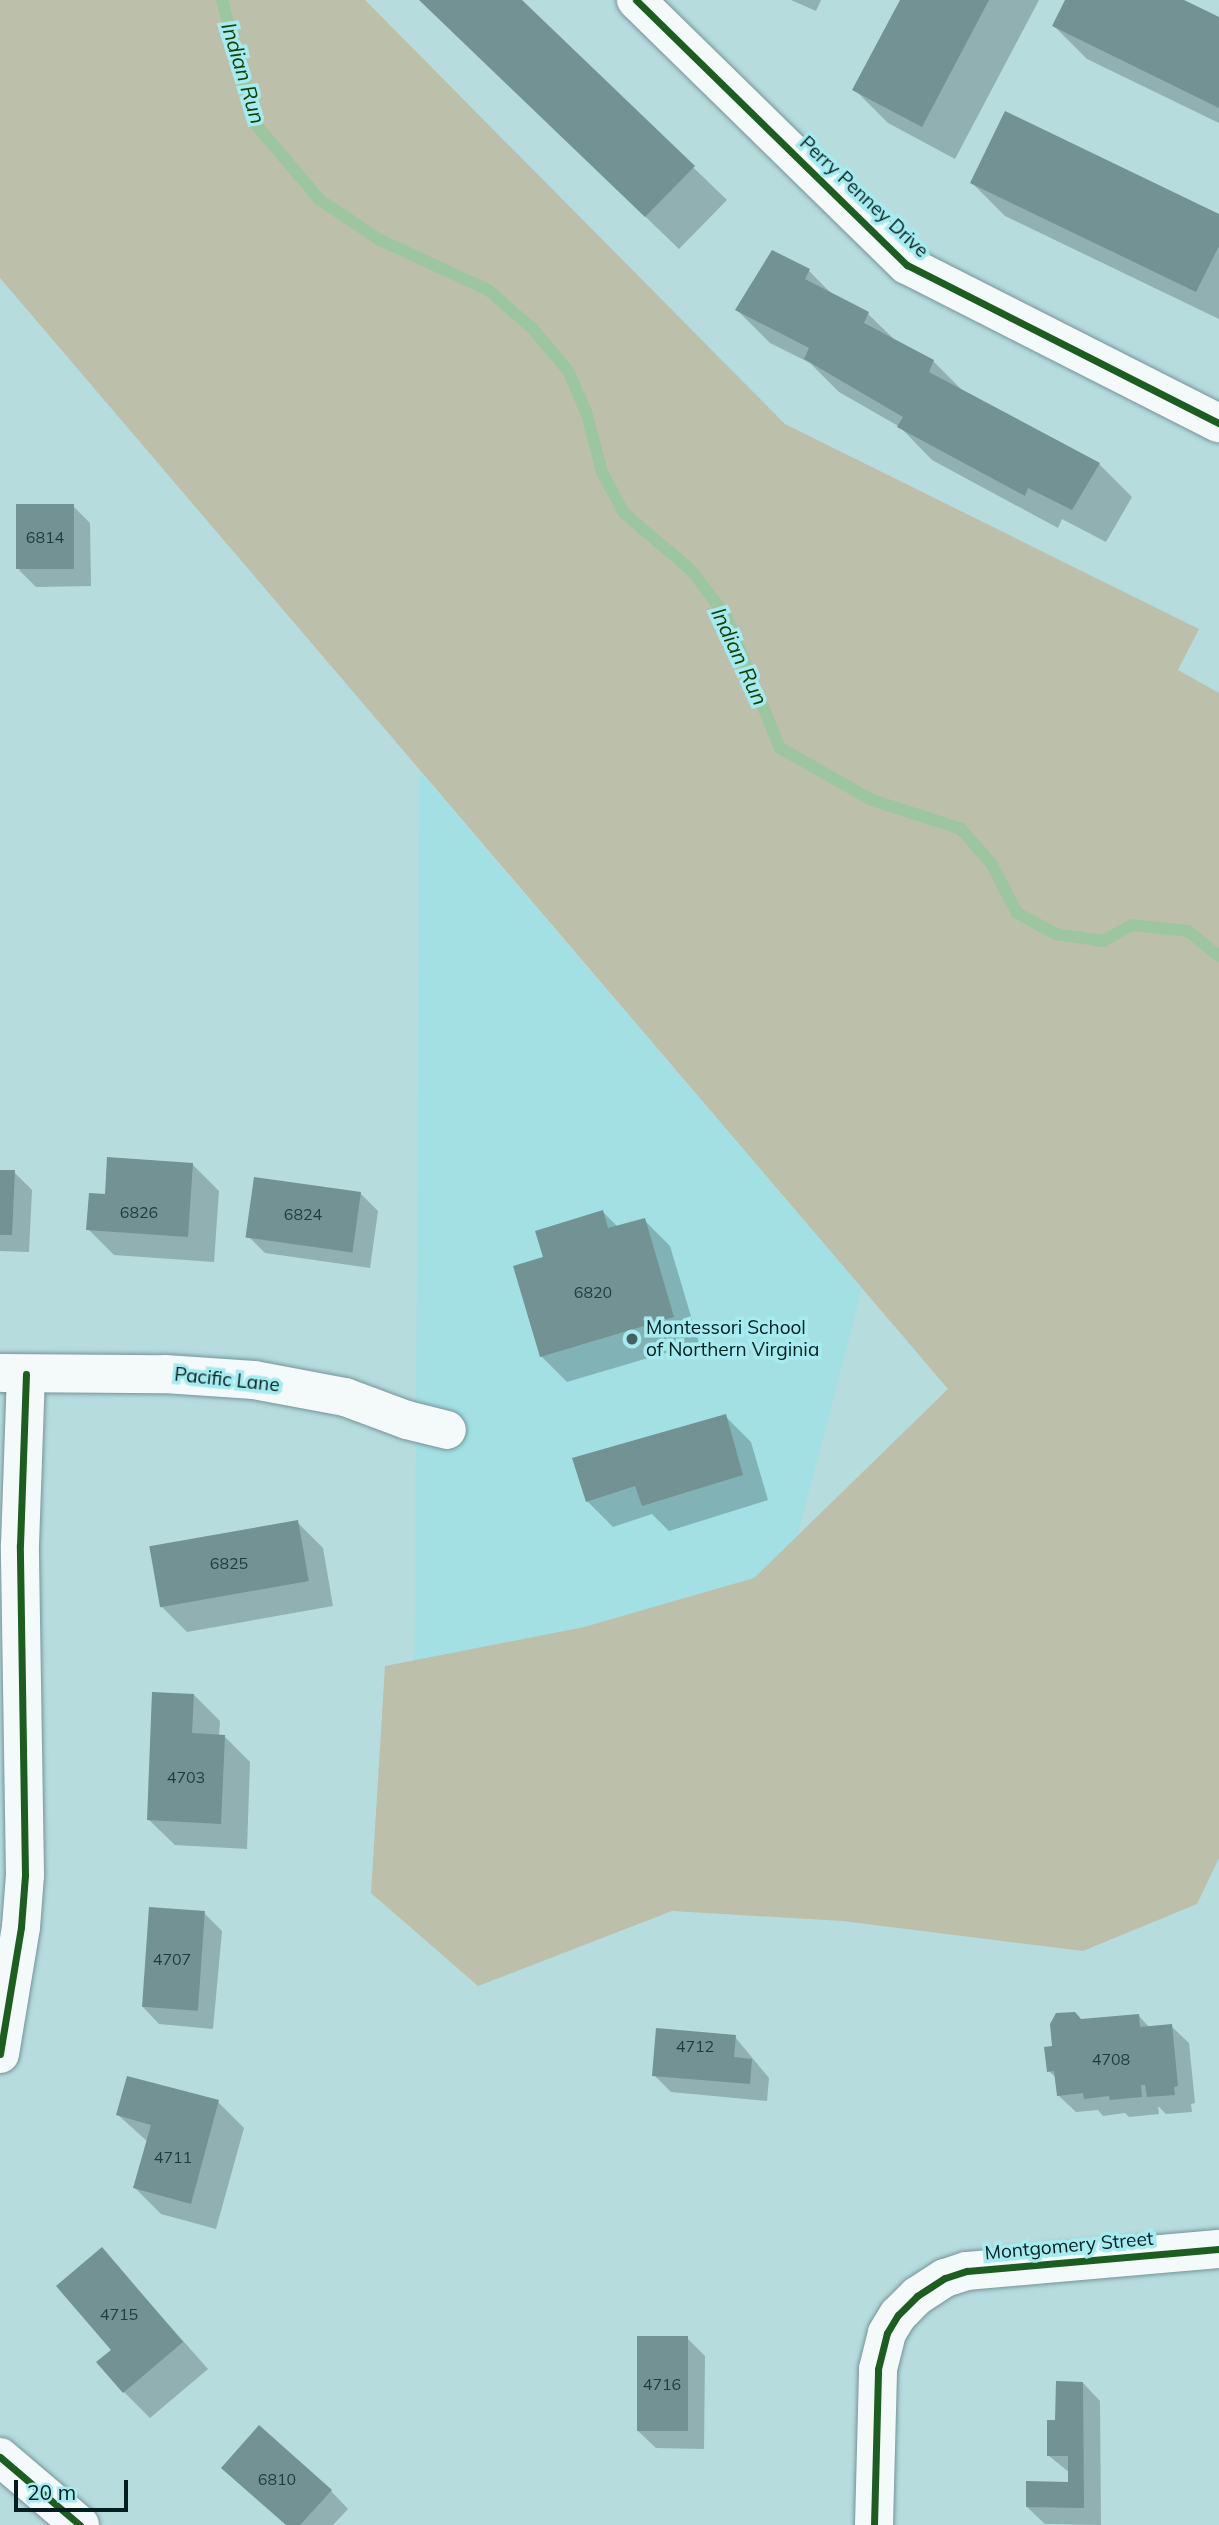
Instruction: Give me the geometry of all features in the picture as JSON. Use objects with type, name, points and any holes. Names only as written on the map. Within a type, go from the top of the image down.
[{"type":"street","name":"Perry Penney Drive","points":[[636,0],[908,265],[1219,423]]},
{"type":"street","name":"Pacific Lane","points":[[13,1373],[166,1374],[254,1380],[345,1397],[407,1420],[447,1430]]},
{"type":"street","points":[[0,2054],[21,1927],[25,1875],[20,1545],[13,1373]]},
{"type":"street","name":"Montgomery Street","points":[[874,2525],[878,2369],[887,2333],[898,2315],[917,2296],[945,2278],[967,2271],[1219,2249]]},
{"type":"street","points":[[0,2457],[80,2525]]},
{"type":"shaded area","name":"Montessori School of Northern Virginia","points":[[420,772],[862,1289],[784,1587],[413,1886]]},
{"type":"green space","points":[[0,0],[365,0],[785,424],[1199,629],[1178,670],[1219,693],[1219,1858],[1197,1904],[1083,1951],[842,1921],[672,1911],[478,1986],[371,1893],[385,1666],[584,1627],[754,1578],[948,1389],[0,278]]},
{"type":"building","points":[[419,0],[522,0],[695,166],[645,217]]},
{"type":"building","points":[[900,0],[989,0],[922,127],[852,90]]},
{"type":"building","points":[[1065,0],[1184,0],[1219,17],[1219,108],[1052,26]]},
{"type":"building","points":[[1005,111],[1219,214],[1219,246],[1196,292],[970,183]]},
{"type":"building","points":[[772,250],[810,269],[805,279],[869,312],[864,323],[934,360],[929,372],[1100,463],[1072,510],[1028,488],[1025,496],[897,427],[903,417],[804,359],[809,348],[735,310]]},
{"type":"building","points":[[16,504],[74,504],[74,569],[16,569]]},
{"type":"building","points":[[107,1157],[193,1163],[188,1237],[86,1230],[89,1193],[105,1194]]},
{"type":"building","points":[[0,1170],[15,1170],[12,1235],[0,1235]]},
{"type":"building","points":[[254,1177],[361,1192],[352,1252],[246,1237]]},
{"type":"building","points":[[603,1210],[608,1228],[645,1218],[674,1317],[540,1357],[513,1266],[543,1257],[535,1231]]},
{"type":"building","points":[[726,1414],[743,1475],[642,1506],[635,1486],[586,1502],[572,1458]]},
{"type":"building","points":[[298,1520],[309,1581],[160,1607],[149,1546]]},
{"type":"building","points":[[152,1692],[194,1694],[192,1733],[225,1735],[221,1824],[147,1820]]},
{"type":"building","points":[[149,1907],[205,1911],[198,2011],[142,2007]]},
{"type":"building","points":[[1075,2012],[1081,2019],[1139,2014],[1140,2027],[1172,2024],[1178,2086],[1174,2087],[1175,2095],[1147,2097],[1145,2085],[1141,2085],[1142,2097],[1110,2100],[1109,2096],[1084,2099],[1083,2093],[1057,2096],[1054,2071],[1047,2072],[1044,2047],[1052,2046],[1050,2024],[1056,2013]]},
{"type":"building","points":[[656,2028],[736,2035],[734,2057],[752,2059],[750,2084],[652,2076]]},
{"type":"building","points":[[127,2076],[219,2100],[191,2204],[133,2188],[151,2125],[116,2115]]},
{"type":"building","points":[[102,2247],[183,2342],[123,2393],[96,2362],[111,2350],[56,2286]]},
{"type":"building","points":[[637,2336],[688,2336],[688,2431],[637,2431]]},
{"type":"building","points":[[1056,2381],[1083,2382],[1084,2508],[1026,2507],[1026,2481],[1068,2482],[1068,2456],[1047,2456],[1047,2420],[1055,2420]]},
{"type":"building","points":[[259,2425],[332,2490],[300,2525],[286,2525],[221,2468]]},
{"type":"waterway","name":"Indian Run","points":[[222,0],[256,125],[320,200],[380,240],[488,290],[533,329],[569,372],[587,415],[602,472],[624,513],[692,571],[726,616],[780,748],[872,800],[961,829],[991,863],[1017,913],[1056,934],[1103,941],[1132,925],[1188,931],[1219,956]]},
{"type":"cycle path","points":[[636,0],[907,265],[1219,423]]},
{"type":"cycle path","points":[[0,2054],[21,1927],[25,1875],[20,1545],[26,1374]]},
{"type":"cycle path","points":[[874,2525],[878,2369],[887,2333],[898,2315],[917,2296],[945,2278],[967,2271],[1219,2249]]},
{"type":"cycle path","points":[[0,2457],[80,2525]]},
{"type":"place","name":"Montessori School of Northern Virginia","points":[[632,1339]]}]
